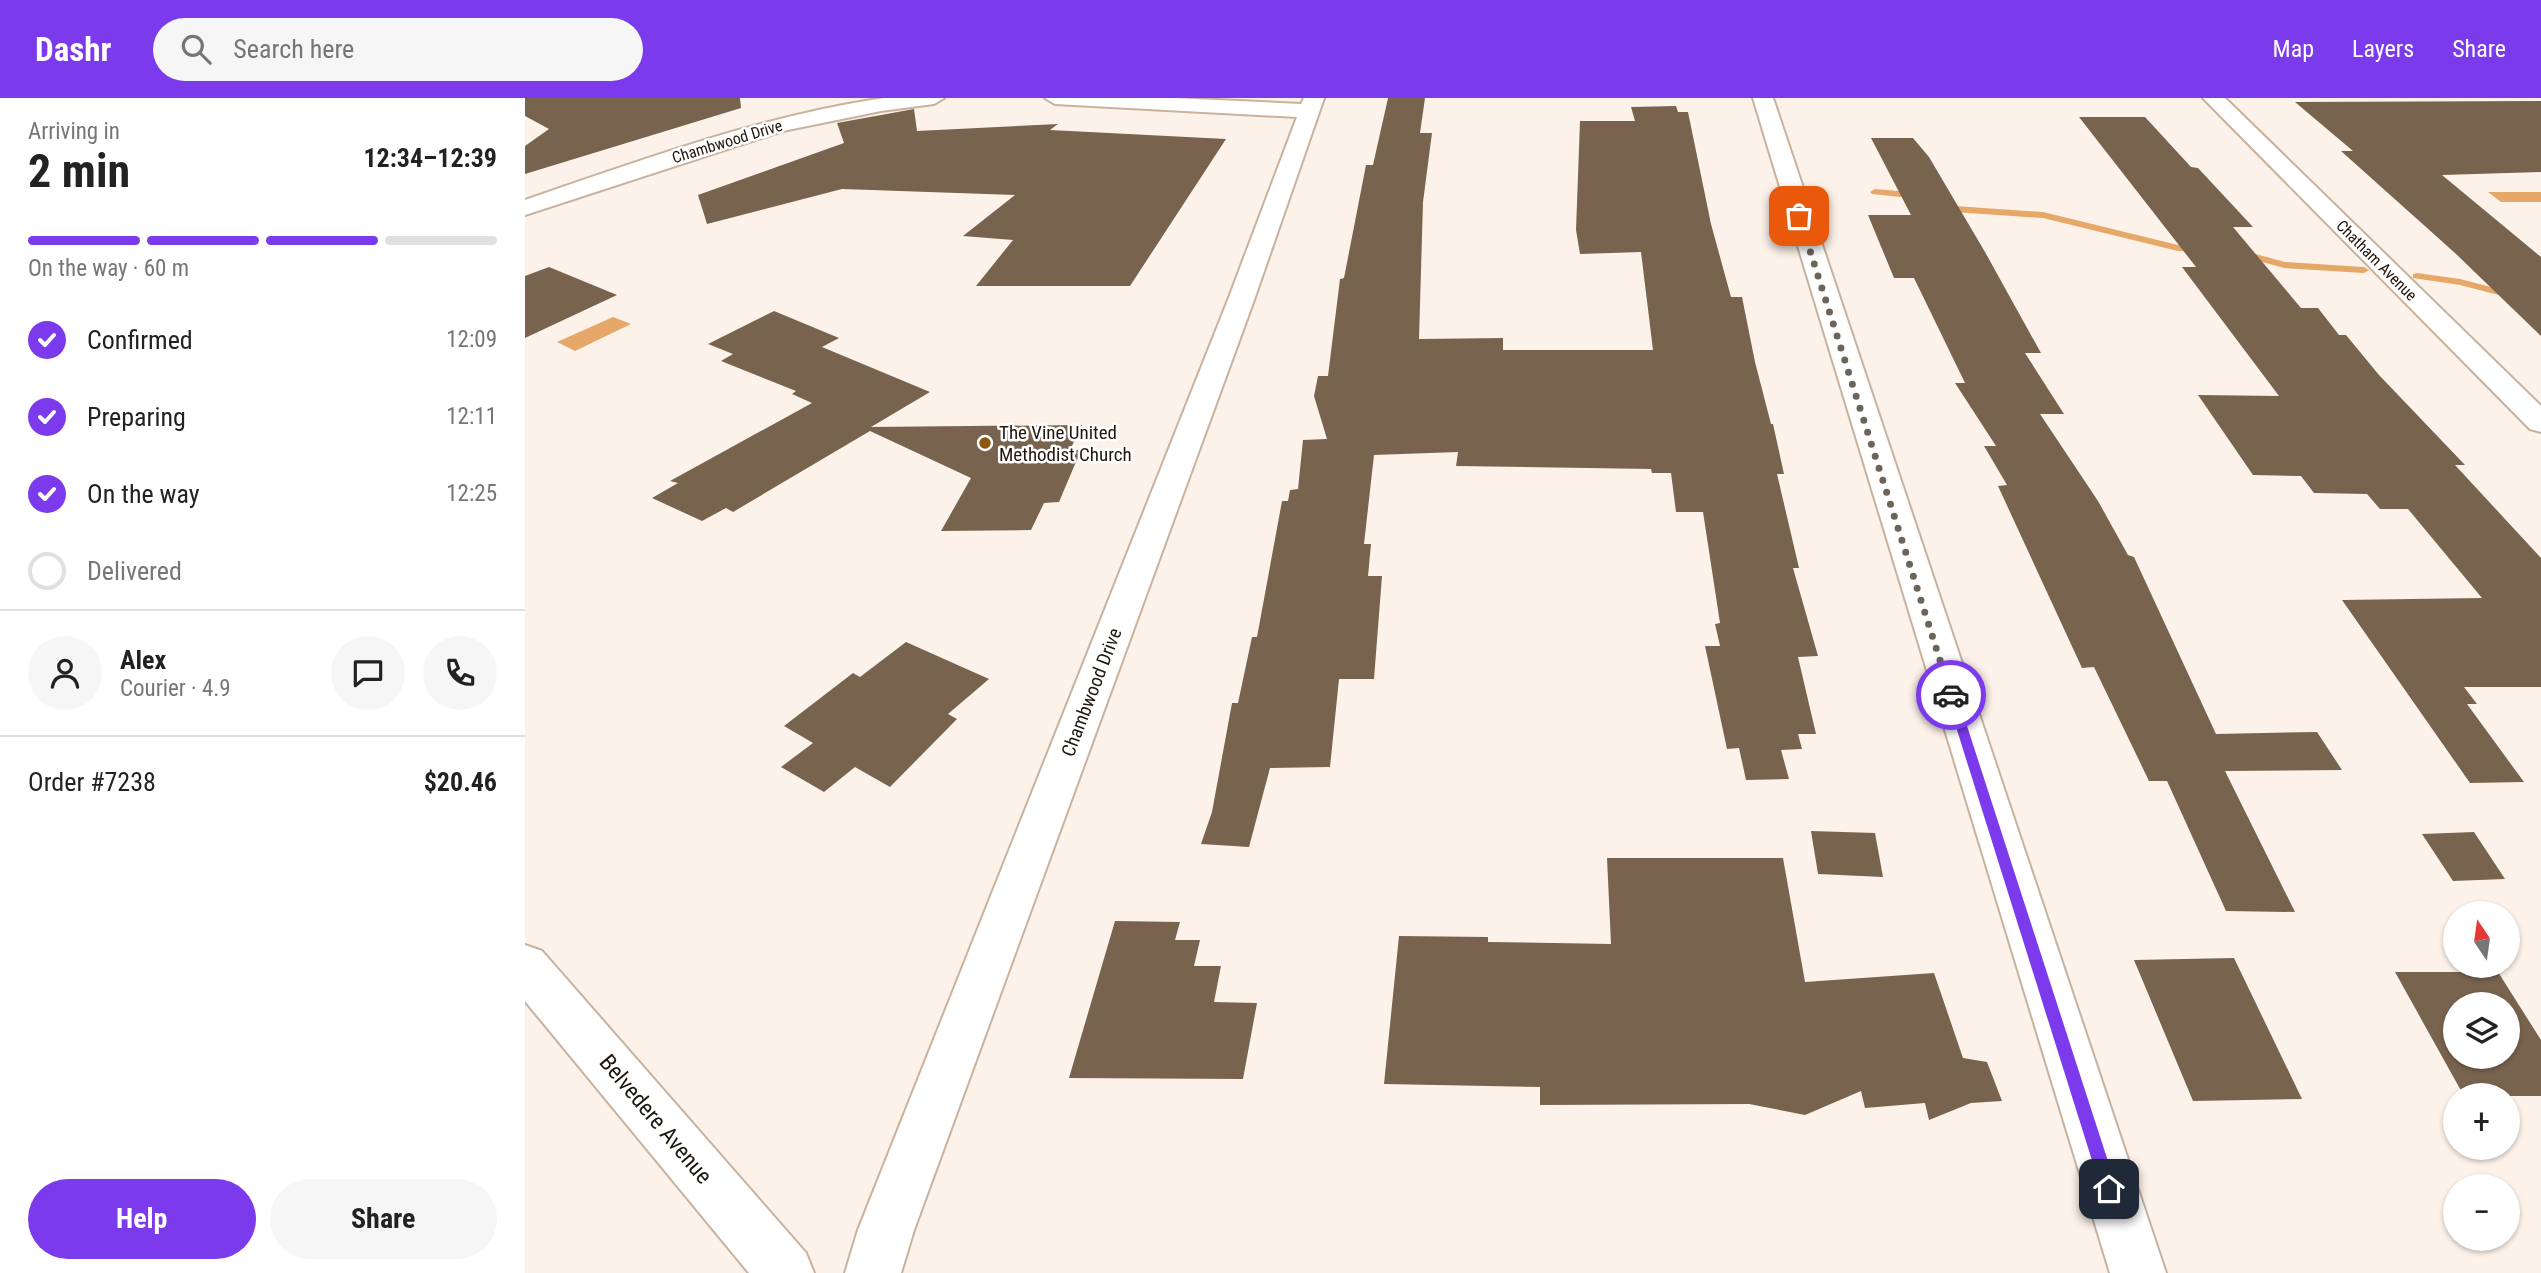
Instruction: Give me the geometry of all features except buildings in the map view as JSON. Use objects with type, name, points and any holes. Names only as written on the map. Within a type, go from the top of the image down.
[{"type":"street","name":"Chambwood Drive","points":[[525,208],[778,124],[851,108],[934,98]]},
{"type":"street","name":"Chambwood Drive","points":[[873,1273],[886,1230],[1246,288],[1312,105],[1055,98]]},
{"type":"street","points":[[1763,98],[2138,1273]]},
{"type":"street","name":"Chatham Avenue","points":[[2213,98],[2541,423]]},
{"type":"street","name":"Belvedere Avenue","points":[[525,966],[786,1273]]},
{"type":"shaded area","points":[[2488,192],[2541,192],[2541,202],[2501,202]]},
{"type":"shaded area","points":[[613,317],[631,324],[575,351],[557,342]]},
{"type":"waterway","points":[[1875,192],[1911,195],[1954,209],[2043,215],[2178,248],[2201,249]]},
{"type":"waterway","points":[[2241,253],[2284,265],[2364,270]]},
{"type":"waterway","points":[[2417,276],[2460,282],[2541,303]]},
{"type":"way so far","points":[[1799,216],[1951,695]]},
{"type":"place","name":"The Vine United Methodist Church","points":[[985,443]]},
{"type":"route","points":[[1951,695],[2109,1189]]}]
